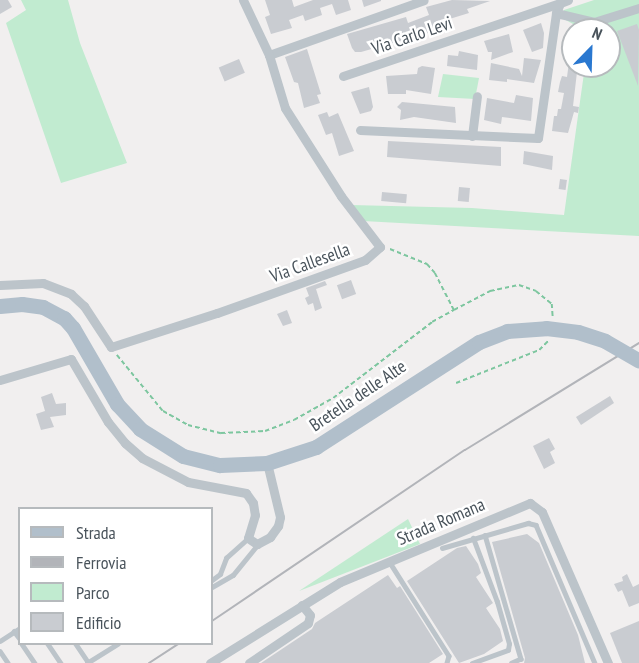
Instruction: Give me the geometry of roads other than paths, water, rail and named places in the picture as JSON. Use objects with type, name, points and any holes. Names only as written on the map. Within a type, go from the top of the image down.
[{"type":"main road","name":"Bretella delle Alte","points":[[3,308],[43,307],[64,318],[73,328],[117,404],[153,440],[199,462],[239,466],[267,463],[316,447],[344,432],[415,382],[479,342],[507,331],[550,329],[578,332],[605,341],[639,361]]},
{"type":"street","name":"Via Callesella","points":[[0,285],[43,283],[71,294],[84,306],[111,347],[333,272],[365,260],[380,247],[341,196],[285,108],[269,56],[243,0]]},
{"type":"street","points":[[269,56],[424,0]]},
{"type":"street","points":[[360,130],[538,138],[556,13],[564,1]]},
{"type":"street","name":"Via Carlo Levi","points":[[343,76],[564,1]]},
{"type":"street","points":[[556,13],[594,22],[639,8]]},
{"type":"street","points":[[472,136],[477,96]]},
{"type":"street","points":[[0,380],[71,359],[108,422],[124,443],[142,458],[188,482],[246,493],[253,503],[255,515],[248,538],[257,544],[270,537],[278,526],[280,518],[267,463]]},
{"type":"street","name":"Strada Romana","points":[[210,663],[340,582],[530,503],[538,507],[608,663]]},
{"type":"street","points":[[249,663],[308,624],[310,615],[302,605]]},
{"type":"lane","points":[[442,548],[528,523],[536,525],[595,663]]},
{"type":"lane","points":[[484,535],[521,659],[512,663]]},
{"type":"lane","points":[[213,579],[220,574],[226,558],[248,538]]},
{"type":"lane","points":[[472,663],[508,650],[509,644],[497,602],[473,538]]},
{"type":"lane","points":[[213,586],[233,575],[257,544]]},
{"type":"lane","points":[[389,561],[449,656],[447,663]]},
{"type":"lane","points":[[0,641],[17,629]]},
{"type":"lane","points":[[23,645],[35,663]]},
{"type":"lane","points":[[49,645],[61,663]]},
{"type":"lane","points":[[77,645],[88,663],[115,645]]},
{"type":"lane","points":[[106,645],[108,649]]},
{"type":"lane","points":[[0,651],[8,663]]},
{"type":"railway","points":[[213,620],[465,450],[639,343]]},
{"type":"railway","points":[[149,663],[176,645]]}]
